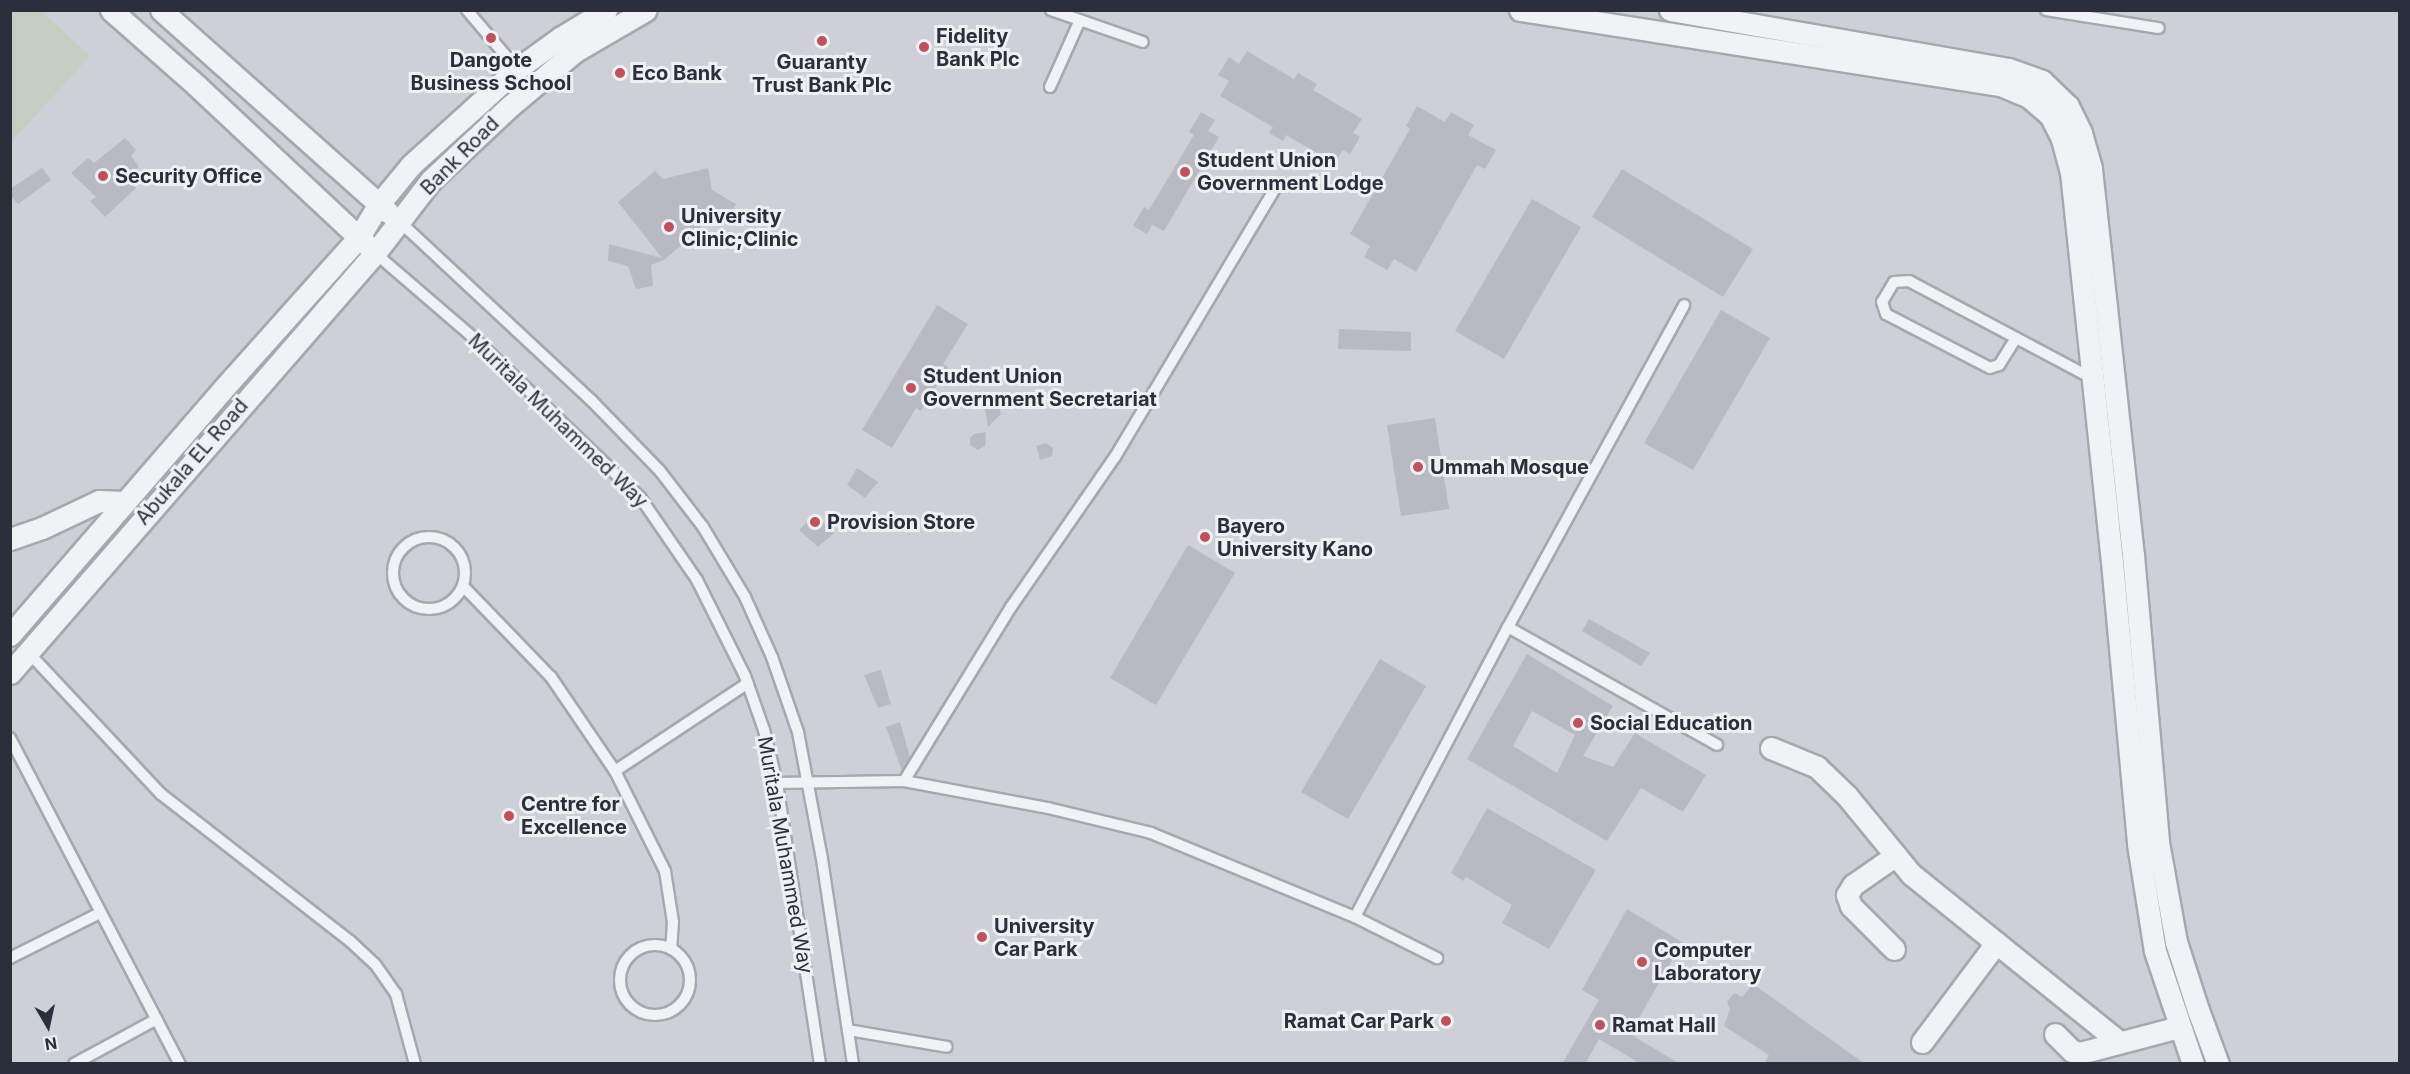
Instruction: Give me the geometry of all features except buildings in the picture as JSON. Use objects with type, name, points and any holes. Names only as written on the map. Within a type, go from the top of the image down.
[{"type":"street","name":"Muritala Muhammed Way","points":[[111,10],[196,85],[375,253]]},
{"type":"street","points":[[161,10],[400,222]]},
{"type":"street","points":[[14,624],[125,502],[358,237],[379,204],[411,165],[517,69],[560,38],[606,10]]},
{"type":"street","name":"Bank Road","points":[[375,253],[431,180],[509,107],[574,52],[646,10]]},
{"type":"street","points":[[1520,10],[2003,86],[2029,97],[2050,115],[2062,140],[2071,172],[2092,379],[2148,843],[2176,942],[2218,1064]]},
{"type":"street","points":[[1670,10],[1706,13],[2009,69],[2042,81],[2068,106],[2081,133],[2091,169],[2133,555],[2156,951],[2193,1064]]},
{"type":"street","points":[[1702,39],[1706,13]]},
{"type":"street","name":"Abukala EL Road","points":[[10,673],[375,253]]},
{"type":"street","points":[[10,539],[42,528],[99,501],[125,502]]},
{"type":"street","points":[[1771,748],[1817,767],[1847,796],[1911,874],[2120,1042]]},
{"type":"street","points":[[1894,949],[1851,906],[1847,895],[1853,885],[1896,855]]},
{"type":"street","points":[[1922,1042],[1996,943]]},
{"type":"street","points":[[2055,1034],[2072,1052],[2080,1053],[2179,1027]]},
{"type":"lane","points":[[467,10],[517,69]]},
{"type":"lane","points":[[1052,10],[1143,42]]},
{"type":"lane","points":[[2046,10],[2159,28]]},
{"type":"lane","points":[[1050,87],[1080,21]]},
{"type":"lane","points":[[904,781],[1011,607],[1115,457],[1278,184]]},
{"type":"lane","points":[[400,222],[591,400],[660,471],[703,527],[745,597],[772,657],[798,732],[853,1064]]},
{"type":"lane","name":"Muritala Muhammed Way","points":[[375,253],[476,340],[640,497],[697,580],[748,684],[764,730],[777,783],[820,1064]]},
{"type":"lane","points":[[2016,338],[1999,365],[1990,368],[1886,314],[1882,302],[1894,282],[1909,281],[2016,338],[2092,379]]},
{"type":"lane","points":[[1355,917],[1508,627],[1684,305]]},
{"type":"lane","points":[[431,538],[442,540],[459,554],[465,575],[463,586],[457,596],[439,608],[416,607],[399,593],[394,583],[396,560],[410,543],[431,538]]},
{"type":"lane","points":[[463,586],[551,678],[615,771],[665,871],[673,922],[671,949]]},
{"type":"lane","points":[[1508,627],[1717,745]]},
{"type":"lane","points":[[28,652],[161,794],[350,941],[375,964],[396,994],[415,1064]]},
{"type":"lane","points":[[615,771],[748,684]]},
{"type":"lane","points":[[10,738],[180,1064]]},
{"type":"lane","points":[[777,783],[807,780],[904,781],[1048,808],[1151,833],[1355,917],[1437,958]]},
{"type":"lane","points":[[10,958],[100,913]]},
{"type":"lane","points":[[661,945],[671,949],[680,955],[690,975],[686,996],[671,1011],[649,1014],[639,1011],[623,995],[620,974],[624,964],[639,948],[661,945]]},
{"type":"lane","points":[[74,1064],[157,1019]]},
{"type":"lane","points":[[848,1030],[947,1047]]},
{"type":"shaded area","name":"Bayero University Kano","points":[[10,11],[2399,11],[2399,1063],[11,1063]]},
{"type":"green space","points":[[11,10],[41,11],[90,56],[11,142]]},
{"type":"place","name":"Dangote Business School","points":[[491,38]]},
{"type":"place","name":"Guaranty Trust Bank Plc","points":[[822,41]]},
{"type":"place","name":"Fidelity Bank Plc","points":[[924,47]]},
{"type":"place","name":"Eco Bank","points":[[620,73]]},
{"type":"place","name":"Student Union Government Lodge","points":[[1185,172]]},
{"type":"place","name":"Security Office","points":[[103,176]]},
{"type":"place","name":"University Clinic;Clinic","points":[[669,227]]},
{"type":"place","name":"Student Union Government Secretariat","points":[[911,388]]},
{"type":"place","name":"Ummah Mosque","points":[[1418,467]]},
{"type":"place","name":"Provision Store","points":[[815,522]]},
{"type":"place","name":"Bayero University Kano","points":[[1205,537]]},
{"type":"place","name":"Social Education","points":[[1578,723]]},
{"type":"place","name":"Centre for Excellence","points":[[509,816]]},
{"type":"place","name":"University Car Park","points":[[982,937]]},
{"type":"place","name":"Computer Laboratory","points":[[1642,962]]},
{"type":"place","name":"Ramat Car Park","points":[[1446,1021]]},
{"type":"place","name":"Ramat Hall","points":[[1600,1025]]}]
